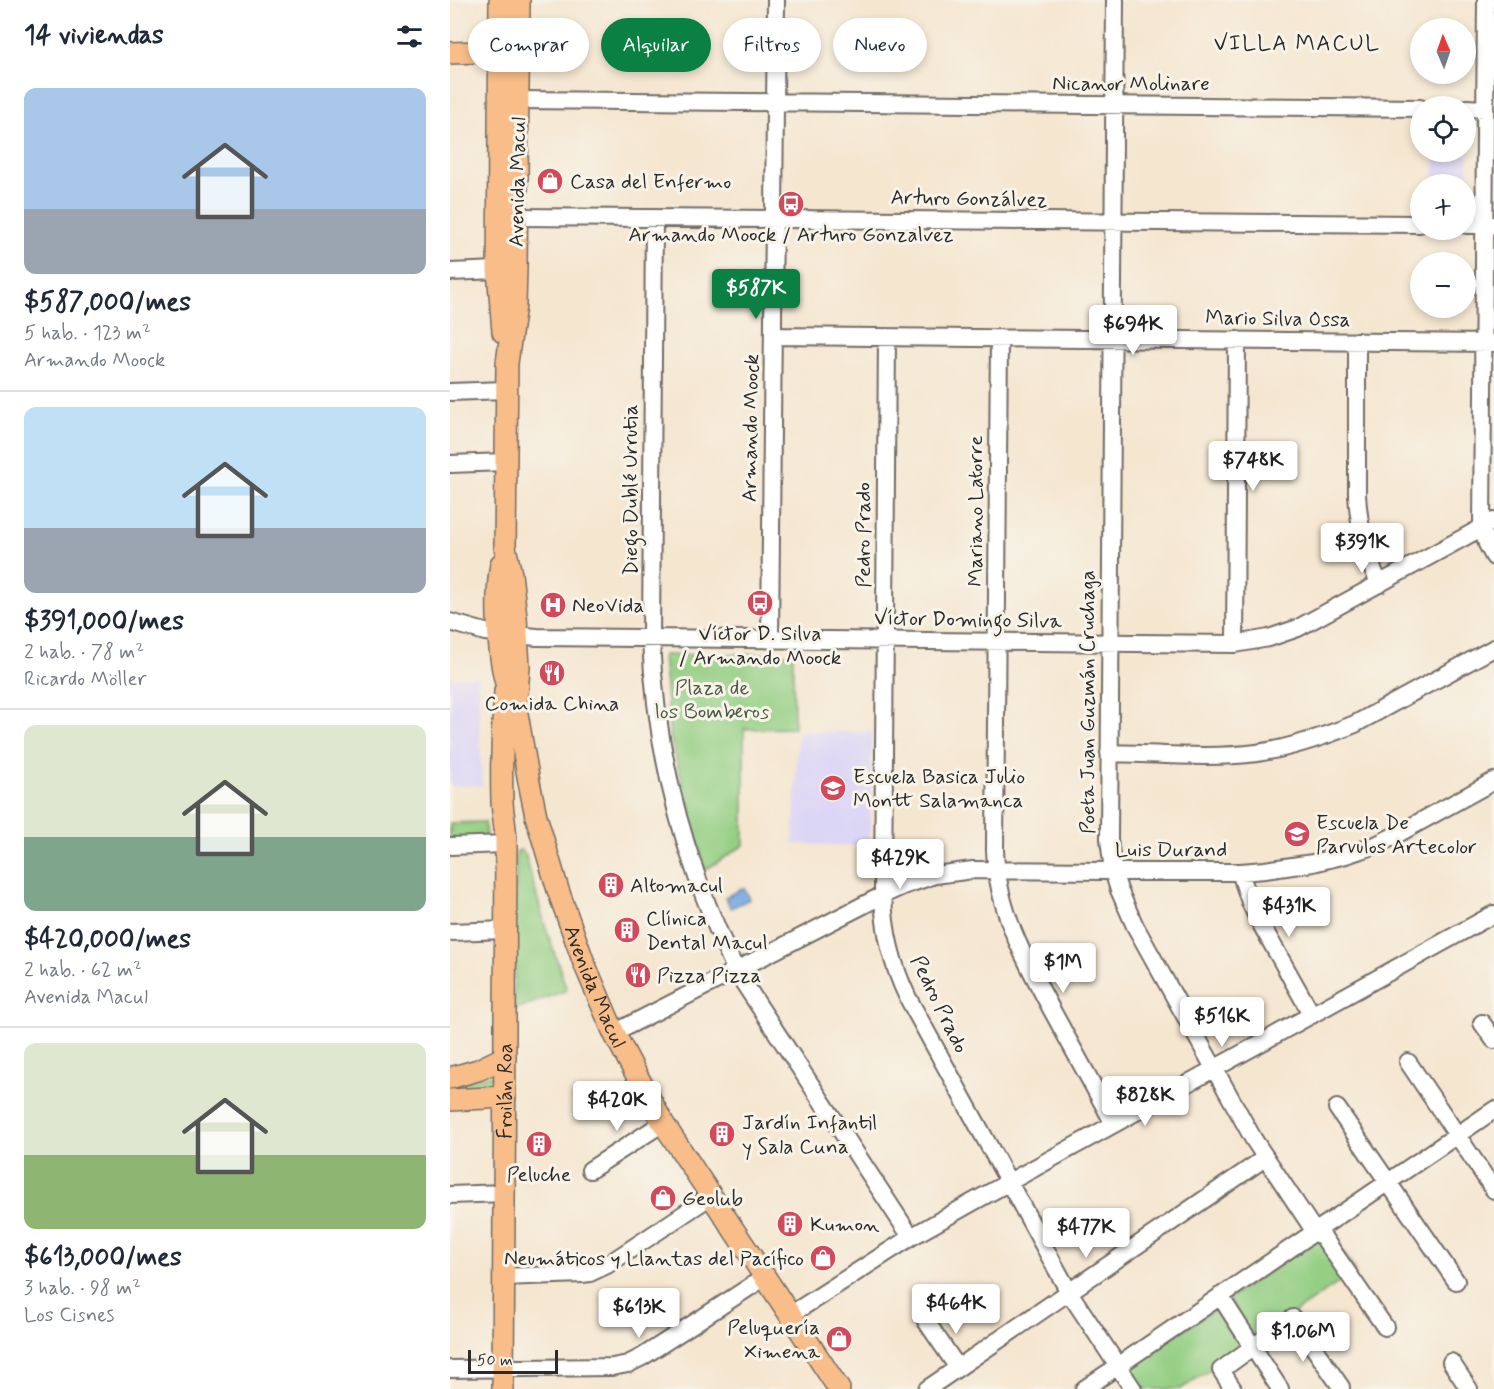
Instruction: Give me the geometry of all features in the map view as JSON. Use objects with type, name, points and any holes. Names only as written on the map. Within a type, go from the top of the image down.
[{"type":"main road","name":"Avenida Macul","points":[[500,0],[503,18]]},
{"type":"main road","name":"Avenida Macul","points":[[515,18],[519,0]]},
{"type":"main road","points":[[450,53],[468,52]]},
{"type":"main road","name":"Avenida Macul","points":[[507,363],[498,270],[508,72]]},
{"type":"main road","name":"Avenida Macul","points":[[513,72],[518,100],[517,217],[515,305],[507,363],[506,390],[505,547],[513,591],[506,684],[516,708],[536,816],[570,927],[614,1033],[663,1123],[839,1389]]},
{"type":"main road","name":"Avenida Macul","points":[[508,634],[519,681],[516,708]]},
{"type":"main road","name":"Froilán Roa","points":[[503,1379],[506,836],[503,810],[502,731],[506,684]]},
{"type":"main road","points":[[506,836],[518,820],[536,816]]},
{"type":"main road","points":[[450,1078],[478,1070],[505,1058]]},
{"type":"main road","points":[[450,1100],[505,1097]]},
{"type":"street","name":"Armando Moock","points":[[770,640],[776,0]]},
{"type":"street","name":"Poeta Juan Guzmán Cruchaga","points":[[1114,0],[1108,838],[1113,871],[1135,926],[1265,1158],[1315,1232],[1323,1237],[1385,1327]]},
{"type":"street","points":[[1486,0],[1485,108],[1489,225],[1487,544],[1494,557]]},
{"type":"street","name":"Nicanor Molinare","points":[[518,100],[1410,108]]},
{"type":"street","points":[[1476,108],[1485,108]]},
{"type":"street","name":"Arturo Gonzálvez","points":[[517,217],[1410,224]]},
{"type":"street","name":"Diego Dublé Urrutia","points":[[654,218],[651,639],[654,688],[673,797],[697,878],[736,971],[911,1238]]},
{"type":"street","points":[[450,272],[498,270]]},
{"type":"street","name":"Mario Silva Ossa","points":[[773,336],[1489,343]]},
{"type":"street","name":"Pedro Prado","points":[[887,337],[883,916],[891,956],[902,985],[1069,1292],[1132,1389]]},
{"type":"street","name":"Mariano Latorre","points":[[999,338],[996,869],[1009,922],[1023,956],[1114,1124]]},
{"type":"street","points":[[1235,644],[1237,340]]},
{"type":"street","points":[[1357,341],[1358,514],[1366,552],[1380,584]]},
{"type":"street","points":[[450,392],[506,390]]},
{"type":"street","points":[[450,464],[505,462]]},
{"type":"street","name":"Víctor Domingo Silva","points":[[450,622],[478,631],[537,637],[1235,644],[1269,638],[1298,628],[1488,524]]},
{"type":"street","points":[[1109,753],[1239,755],[1293,746],[1355,724],[1494,648]]},
{"type":"street","name":"Luis Durand","points":[[614,1033],[883,895],[935,875],[996,869],[1240,872],[1291,867],[1356,852],[1394,836],[1494,781]]},
{"type":"street","points":[[450,846],[506,836]]},
{"type":"street","points":[[1240,872],[1257,917],[1312,1014]]},
{"type":"street","points":[[790,1315],[911,1238],[1009,1182],[1494,914]]},
{"type":"street","points":[[450,932],[506,930]]},
{"type":"street","points":[[1482,1023],[1494,1040]]},
{"type":"street","points":[[1408,1062],[1494,1190]]},
{"type":"street","points":[[1337,1108],[1456,1281]]},
{"type":"street","points":[[1084,1389],[1494,1110]]},
{"type":"street","points":[[590,1170],[663,1123]]},
{"type":"street","points":[[927,1389],[1265,1158]]},
{"type":"street","points":[[450,1195],[504,1192]]},
{"type":"street","points":[[504,1277],[590,1273],[607,1265],[711,1196]]},
{"type":"street","points":[[450,1369],[503,1379],[628,1365],[765,1277]]},
{"type":"street","points":[[1220,1296],[1280,1389]]},
{"type":"street","points":[[1233,1389],[1221,1370],[1293,1318],[1341,1387]]},
{"type":"street","points":[[926,1321],[958,1368]]},
{"type":"street","points":[[1451,1362],[1469,1389]]},
{"type":"shaded area","points":[[1435,162],[1469,162],[1468,174],[1434,174]]},
{"type":"shaded area","points":[[477,676],[482,785],[450,786],[450,678]]},
{"type":"shaded area","name":"Escuela Basica Julio Montt Salamanca","points":[[798,732],[872,732],[870,846],[793,844]]},
{"type":"green space","name":"Plaza de los Bomberos","points":[[793,654],[794,728],[744,729],[744,845],[705,870],[670,736],[663,655]]},
{"type":"green space","points":[[485,822],[486,842],[450,844],[450,823]]},
{"type":"green space","points":[[522,850],[567,990],[514,1010],[516,854],[517,851]]},
{"type":"green space","points":[[491,1075],[495,1084],[488,1092],[450,1094],[450,1084]]},
{"type":"green space","points":[[1328,1231],[1356,1271],[1255,1339],[1228,1299]]},
{"type":"green space","points":[[1217,1308],[1243,1348],[1181,1389],[1142,1389],[1127,1366]]},
{"type":"water","points":[[744,888],[750,899],[731,908],[725,897]]},
{"type":"place","name":"Casa del Enfermo","points":[[550,181]]},
{"type":"place","name":"Armando Moock / Arturo Gonzalvez","points":[[791,204]]},
{"type":"place","name":"Víctor D. Silva / Armando Moock","points":[[760,603]]},
{"type":"place","name":"NeoVida","points":[[553,605]]},
{"type":"place","name":"Comida China","points":[[552,673]]},
{"type":"place","name":"Escuela Basica Julio Montt Salamanca","points":[[833,788]]},
{"type":"place","name":"Escuela De Parvulos Artecolor","points":[[1297,834]]},
{"type":"place","name":"Altomacul","points":[[611,885]]},
{"type":"place","name":"Clínica Dental Macul","points":[[627,930]]},
{"type":"place","name":"Pizza Pizza","points":[[638,975]]},
{"type":"place","name":"Jardín Infantil y Sala Cuna","points":[[722,1134]]},
{"type":"place","name":"Peluche","points":[[539,1144]]},
{"type":"place","name":"Geolub","points":[[663,1198]]},
{"type":"place","name":"Kumon","points":[[790,1224]]},
{"type":"place","name":"Neumáticos y Llantas del Pacífico","points":[[823,1258]]},
{"type":"place","name":"Peluquería Ximena","points":[[839,1339]]},
{"type":"district","name":"VILLA MACUL","points":[[1297,42]]}]
